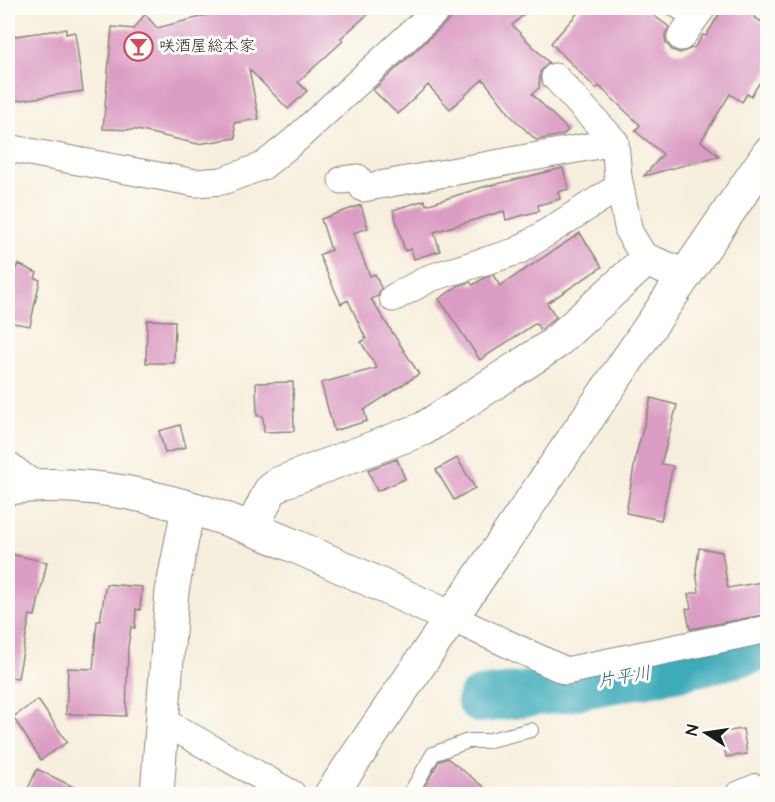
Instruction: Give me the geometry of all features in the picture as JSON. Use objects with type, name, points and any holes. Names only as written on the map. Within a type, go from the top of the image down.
[{"type":"main road","points":[[331,795],[768,154]]},
{"type":"main road","points":[[252,528],[270,491],[280,483],[423,429],[554,344],[646,260],[685,276]]},
{"type":"main road","points":[[21,487],[87,487],[138,495],[188,508],[252,528],[452,618]]},
{"type":"main road","points":[[157,795],[172,591],[188,508]]},
{"type":"street","points":[[8,148],[196,183],[222,181],[263,166],[294,141],[438,8]]},
{"type":"street","points":[[555,77],[615,142],[620,186],[629,232],[646,260]]},
{"type":"street","points":[[342,180],[358,178],[363,188],[615,142]]},
{"type":"street","points":[[393,298],[430,278],[518,251],[620,186]]},
{"type":"street","points":[[8,465],[21,487]]},
{"type":"street","points":[[452,618],[566,671],[768,629]]},
{"type":"street","points":[[161,720],[292,795]]},
{"type":"lane","points":[[410,795],[433,754],[468,741],[486,741],[531,730]]},
{"type":"lane","points":[[733,795],[734,790],[755,781],[768,785]]},
{"type":"building","points":[[236,8],[375,8],[341,38],[343,41],[298,82],[307,91],[288,109],[249,69],[259,119],[234,123],[236,138],[198,144],[137,130],[103,129],[112,27],[134,29],[145,14],[157,28]]},
{"type":"building","points":[[462,8],[531,8],[512,25],[549,63],[540,72],[539,88],[532,94],[568,130],[563,135],[536,140],[512,117],[483,79],[450,109],[428,85],[398,114],[373,90]]},
{"type":"building","points":[[582,8],[644,8],[669,27],[665,35],[666,43],[672,50],[680,53],[695,47],[703,35],[706,36],[723,8],[760,8],[754,17],[768,26],[768,70],[751,96],[747,94],[742,102],[730,94],[701,141],[719,156],[644,176],[663,154],[635,131],[640,125],[599,86],[596,89],[551,43]]},
{"type":"building","points":[[66,29],[66,34],[75,32],[83,91],[8,102],[8,37]]},
{"type":"building","points":[[563,168],[569,189],[558,192],[560,199],[538,205],[539,211],[506,220],[504,211],[434,232],[440,251],[414,259],[411,249],[405,251],[393,210],[425,200],[426,205],[493,184]]},
{"type":"building","points":[[361,205],[368,228],[353,233],[370,276],[375,274],[381,288],[378,296],[371,299],[419,374],[364,410],[367,421],[334,431],[321,383],[377,368],[361,342],[366,339],[348,300],[341,304],[319,255],[331,250],[321,219]]},
{"type":"building","points":[[580,233],[602,267],[547,303],[556,317],[544,327],[540,330],[536,323],[480,360],[439,299],[458,286],[470,282],[473,285],[493,275],[500,286]]},
{"type":"building","points":[[18,264],[37,273],[35,278],[40,280],[30,326],[8,322],[8,266],[15,270]]},
{"type":"building","points":[[147,320],[175,321],[174,363],[146,363]]},
{"type":"building","points":[[293,382],[294,431],[264,432],[263,416],[257,416],[256,383]]},
{"type":"building","points":[[651,398],[677,405],[661,464],[673,466],[661,520],[626,513],[636,455]]},
{"type":"building","points":[[180,425],[186,447],[165,453],[159,431]]},
{"type":"building","points":[[457,458],[475,488],[454,500],[436,470]]},
{"type":"building","points":[[397,459],[405,479],[377,491],[368,470]]},
{"type":"building","points":[[699,548],[722,552],[728,588],[768,581],[768,614],[690,629],[686,609],[691,608],[688,594],[699,592],[696,571]]},
{"type":"building","points":[[10,554],[47,562],[35,616],[30,615],[18,678],[8,677]]},
{"type":"building","points":[[106,584],[142,587],[140,610],[136,609],[135,628],[131,627],[128,647],[126,716],[66,714],[68,668],[93,669],[97,621],[100,621]]},
{"type":"building","points":[[38,700],[67,742],[41,760],[13,717]]},
{"type":"building","points":[[743,729],[747,754],[726,757],[722,732]]},
{"type":"building","points":[[447,758],[494,795],[420,795],[439,761]]},
{"type":"building","points":[[37,769],[90,795],[25,795]]},
{"type":"waterway","name":"片平川","points":[[480,700],[561,690],[674,669],[768,647]]},
{"type":"place","name":"咲酒屋総本家","points":[[138,46]]}]
